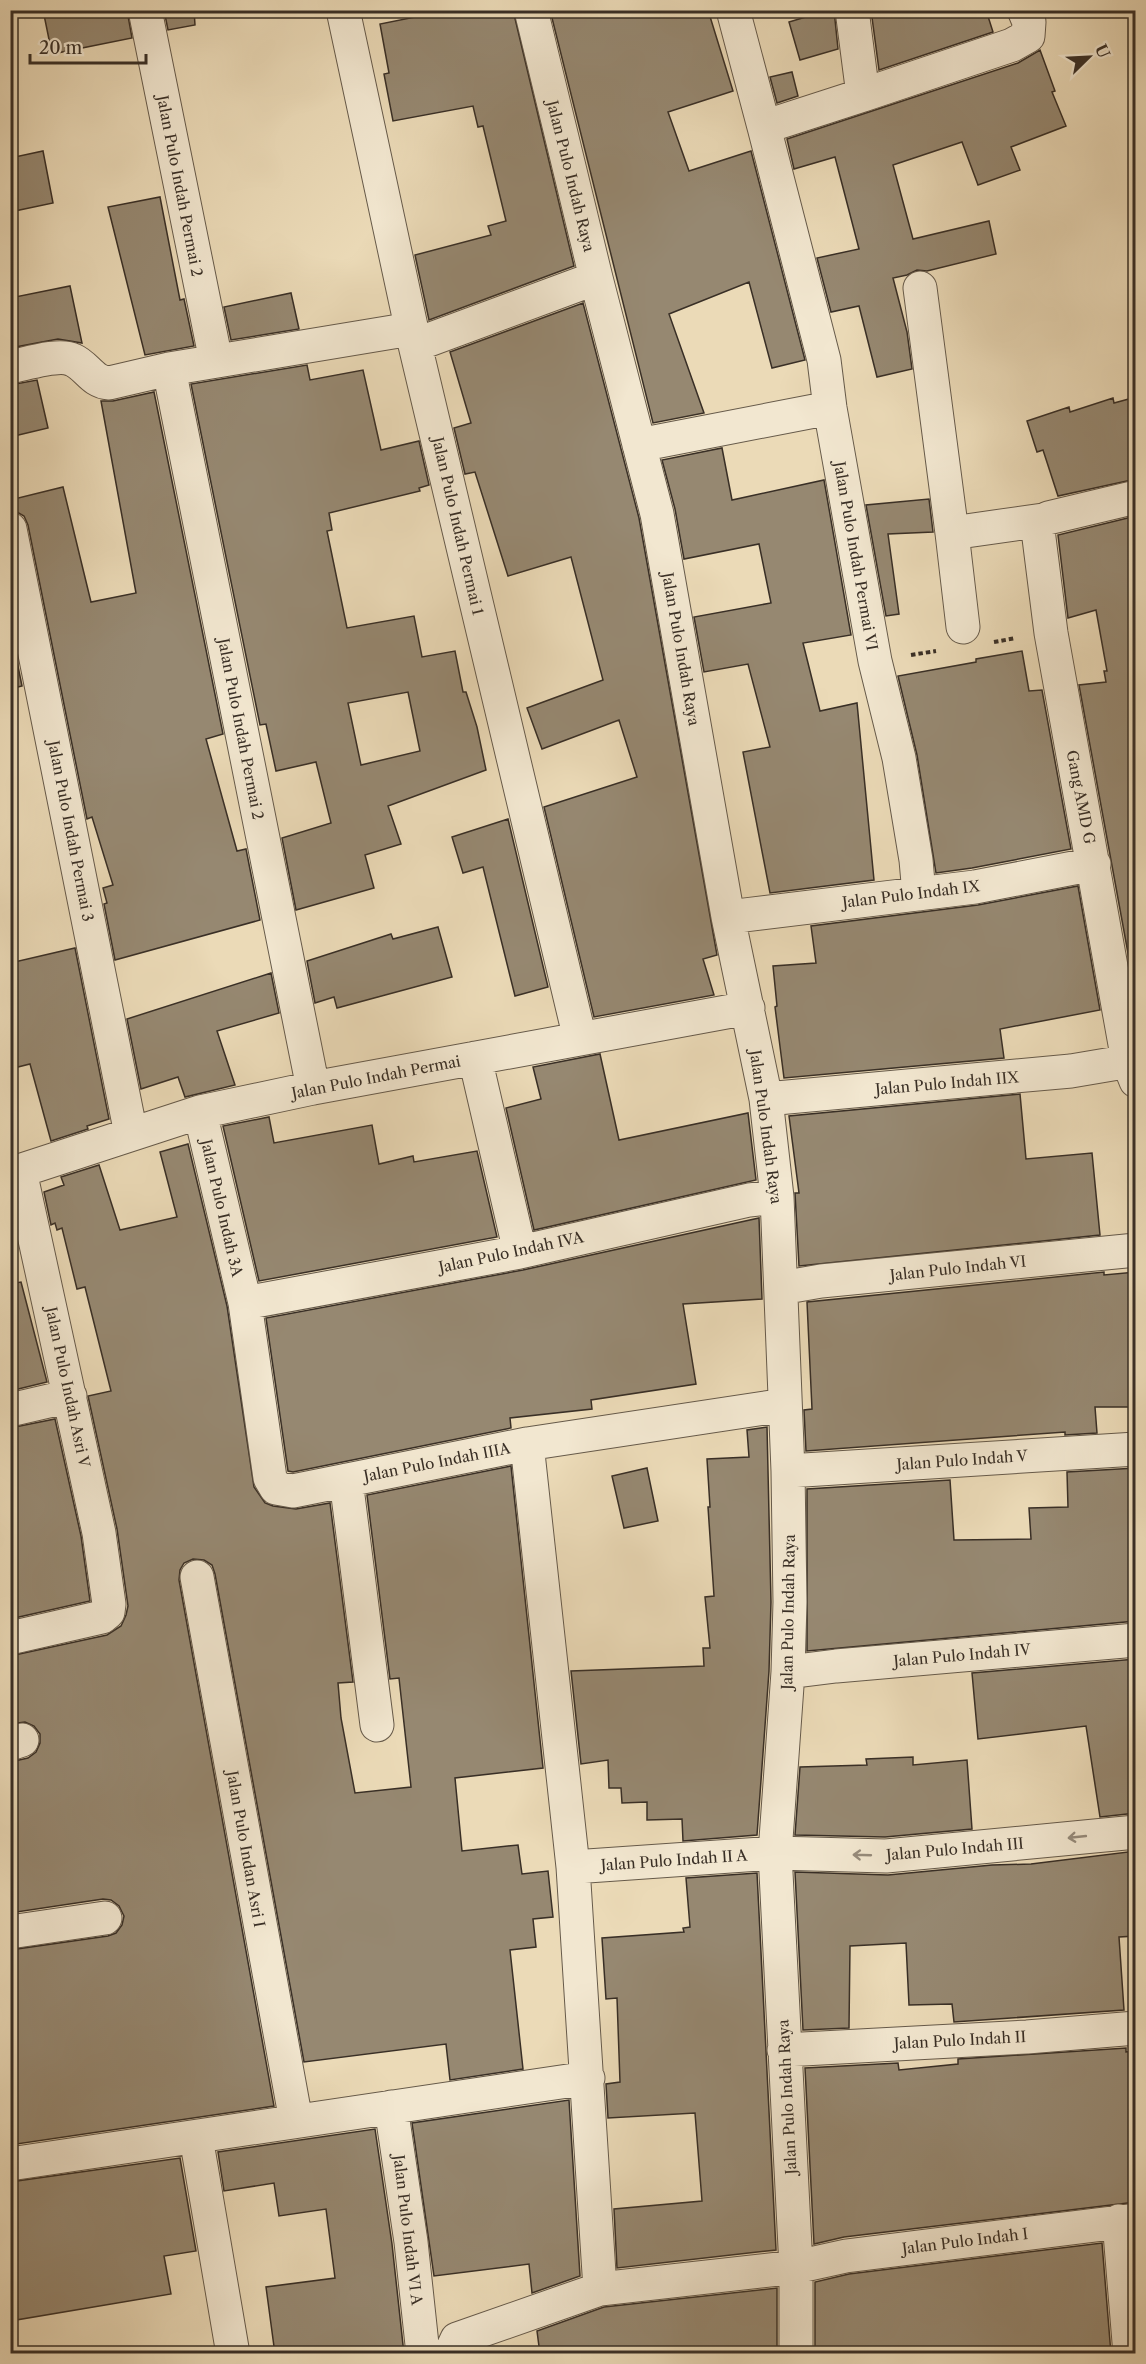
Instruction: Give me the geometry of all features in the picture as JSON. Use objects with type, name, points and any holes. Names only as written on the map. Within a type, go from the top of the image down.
[{"type":"street","name":"Jalan Pulo Indah Permai 2","points":[[145,10],[216,361]]},
{"type":"street","name":"Jalan Pulo Indah Permai 1","points":[[343,10],[413,337],[580,1039]]},
{"type":"street","name":"Jalan Pulo Indah Raya","points":[[531,10],[596,278],[657,514],[728,917],[766,1099],[777,1197],[788,1471],[790,1602],[788,1672],[775,1854],[796,2267],[796,2354]]},
{"type":"street","name":"Jalan Pulo Indah Permai VI","points":[[733,10],[824,360],[830,408],[875,661],[899,758],[916,860],[919,894]]},
{"type":"street","points":[[852,10],[863,95]]},
{"type":"street","points":[[764,127],[1012,45],[1028,36],[1029,22],[1024,10]]},
{"type":"street","points":[[10,368],[65,358],[74,360],[101,382],[109,383],[216,361],[413,337],[596,278]]},
{"type":"street","points":[[920,288],[963,627]]},
{"type":"street","name":"Jalan Pulo Indah Permai 2","points":[[169,369],[313,1088]]},
{"type":"street","points":[[639,445],[830,408]]},
{"type":"street","points":[[952,533],[1041,523],[1136,497]]},
{"type":"street","name":"Gang AMD G","points":[[1041,523],[1038,530],[1051,633],[1133,1067]]},
{"type":"street","name":"Jalan Pulo Indah Permai 3","points":[[10,529],[131,1134]]},
{"type":"street","name":"Jalan Pulo Indah IX","points":[[728,917],[975,887],[1094,864]]},
{"type":"street","name":"Jalan Pulo Indah Permai","points":[[15,1172],[200,1112],[313,1088],[748,1008]]},
{"type":"street","points":[[475,1058],[520,1252]]},
{"type":"street","name":"Jalan Pulo Indah IIX","points":[[766,1099],[1133,1067]]},
{"type":"street","name":"Jalan Pulo Indah 3A","points":[[200,1112],[245,1303]]},
{"type":"street","name":"Jalan Pulo Indah Asri V","points":[[10,1638],[102,1617],[108,1612],[99,1533],[70,1396],[15,1172]]},
{"type":"street","name":"Jalan Pulo Indah IVA","points":[[245,1303],[520,1252],[749,1200],[777,1197]]},
{"type":"street","name":"Jalan Pulo Indah VI","points":[[781,1288],[821,1281],[1136,1250]]},
{"type":"street","name":"Jalan Pulo Indah IIIA","points":[[245,1303],[270,1478],[276,1488],[293,1491],[527,1444],[785,1405]]},
{"type":"street","points":[[10,1410],[70,1396]]},
{"type":"street","points":[[527,1444],[573,1867],[600,2289]]},
{"type":"street","name":"Jalan Pulo Indah V","points":[[788,1471],[1136,1449]]},
{"type":"street","points":[[346,1480],[376,1725]]},
{"type":"street","name":"Jalan Pulo Indan Asri I","points":[[197,1577],[296,2121]]},
{"type":"street","name":"Jalan Pulo Indah IV","points":[[788,1672],[836,1665],[1136,1640]]},
{"type":"street","name":"Jalan Pulo Indah III","points":[[775,1854],[886,1856],[1136,1832]]},
{"type":"street","name":"Jalan Pulo Indah II A","points":[[573,1867],[775,1854]]},
{"type":"street","points":[[10,1932],[105,1918]]},
{"type":"street","name":"Jalan Pulo Indah II","points":[[784,2050],[1027,2037],[1136,2028]]},
{"type":"street","points":[[10,2164],[588,2078]]},
{"type":"street","name":"Jalan Pulo Indah VI A","points":[[391,2108],[411,2242],[423,2354]]},
{"type":"street","points":[[196,2137],[233,2354]]},
{"type":"street","points":[[1127,2220],[1130,2354]]},
{"type":"street","name":"Jalan Pulo Indah I","points":[[796,2267],[846,2256],[1127,2220]]},
{"type":"street","points":[[450,2354],[457,2339],[600,2289],[796,2267]]},
{"type":"building","points":[[43,10],[127,10],[132,38],[52,54]]},
{"type":"building","points":[[164,10],[194,10],[195,25],[168,30]]},
{"type":"building","points":[[450,10],[513,10],[574,266],[429,320],[415,255],[491,235],[488,226],[506,221],[483,126],[478,127],[473,106],[393,121],[384,74],[389,73],[380,24]]},
{"type":"building","points":[[550,10],[708,10],[733,91],[668,112],[689,171],[751,151],[805,360],[772,368],[749,282],[669,314],[704,413],[653,423]]},
{"type":"building","points":[[834,10],[838,49],[800,60],[789,22]]},
{"type":"building","points":[[871,10],[986,10],[993,32],[879,70]]},
{"type":"building","points":[[1040,50],[1055,91],[1052,92],[1066,126],[1011,147],[1020,170],[978,185],[962,142],[893,165],[913,239],[989,221],[996,254],[927,271],[917,270],[893,278],[907,332],[912,369],[877,377],[859,306],[831,312],[817,258],[859,249],[835,157],[794,169],[787,139],[1018,63]]},
{"type":"building","points":[[792,72],[798,96],[777,103],[770,77]]},
{"type":"building","points":[[43,151],[53,203],[10,212],[10,158]]},
{"type":"building","points":[[160,197],[180,300],[184,299],[194,346],[145,355],[108,207]]},
{"type":"building","points":[[70,286],[82,343],[58,339],[10,348],[10,298]]},
{"type":"building","points":[[291,293],[299,329],[231,340],[224,307]]},
{"type":"building","points":[[583,303],[639,518],[717,955],[703,959],[714,995],[594,1017],[544,807],[637,777],[619,720],[542,749],[527,708],[603,680],[571,557],[508,576],[475,472],[465,474],[454,428],[471,423],[450,352]]},
{"type":"building","points":[[307,365],[310,380],[363,370],[381,450],[419,441],[429,485],[419,488],[420,491],[329,513],[332,530],[327,531],[347,628],[414,616],[422,657],[455,651],[463,692],[466,692],[477,727],[486,770],[388,806],[401,844],[365,855],[374,888],[296,910],[282,838],[331,823],[316,762],[276,771],[266,724],[260,725],[191,384]],"holes":[[[408,692],[420,751],[361,765],[348,703]]]},
{"type":"building","points":[[37,380],[48,428],[10,437],[10,385]]},
{"type":"building","points":[[154,392],[223,734],[206,739],[237,851],[246,849],[260,920],[115,960],[103,888],[113,885],[92,817],[87,819],[28,525],[24,516],[10,511],[10,500],[63,487],[91,602],[136,593],[101,401],[113,401]]},
{"type":"building","points":[[1136,397],[1136,479],[1058,496],[1043,450],[1037,452],[1027,421],[1069,407],[1070,412],[1113,398],[1114,403]]},
{"type":"building","points":[[722,448],[732,500],[824,480],[851,635],[803,643],[820,711],[857,703],[874,880],[770,893],[743,752],[770,747],[748,664],[704,672],[694,617],[771,603],[759,544],[684,559],[675,509],[662,460]]},
{"type":"building","points":[[929,499],[933,532],[888,534],[899,614],[886,616],[866,505]]},
{"type":"building","points":[[1136,516],[1136,997],[1079,685],[1106,682],[1104,671],[1107,671],[1096,610],[1068,618],[1058,535]]},
{"type":"building","points":[[10,627],[22,686],[10,689]]},
{"type":"building","points":[[1022,651],[1029,691],[1042,690],[1071,849],[936,873],[917,755],[898,676]]},
{"type":"building","points":[[508,819],[548,987],[515,996],[483,867],[463,873],[452,837]]},
{"type":"building","points":[[1078,886],[1100,1010],[1000,1029],[1004,1058],[784,1078],[775,1007],[777,1006],[773,966],[816,963],[811,926],[978,905]]},
{"type":"building","points":[[438,927],[452,977],[337,1008],[334,997],[315,1003],[307,961],[391,934],[393,939]]},
{"type":"building","points":[[75,948],[109,1119],[87,1126],[88,1129],[51,1141],[30,1064],[10,1069],[10,963]]},
{"type":"building","points":[[271,973],[279,1013],[217,1031],[235,1085],[185,1097],[178,1077],[141,1089],[127,1019]]},
{"type":"building","points":[[600,1054],[619,1140],[748,1113],[756,1180],[534,1230],[506,1108],[541,1099],[533,1067]]},
{"type":"building","points":[[1020,1094],[1026,1159],[1092,1153],[1100,1235],[799,1266],[795,1193],[799,1193],[789,1116]]},
{"type":"building","points":[[269,1117],[274,1143],[372,1125],[379,1164],[413,1156],[414,1162],[477,1151],[497,1237],[259,1281],[223,1126]]},
{"type":"building","points":[[188,1144],[227,1306],[254,1487],[265,1503],[273,1506],[296,1509],[330,1503],[353,1682],[338,1683],[341,1718],[355,1793],[411,1787],[399,1678],[390,1679],[367,1495],[511,1466],[543,1768],[455,1778],[462,1851],[518,1845],[522,1874],[548,1871],[553,1917],[533,1919],[536,1947],[510,1950],[523,2069],[450,2080],[446,2044],[304,2062],[215,1574],[212,1565],[204,1560],[193,1559],[184,1563],[180,1570],[179,1580],[274,2106],[10,2145],[10,1950],[108,1936],[116,1933],[122,1925],[124,1916],[119,1906],[111,1900],[103,1899],[10,1913],[10,1762],[28,1758],[36,1752],[40,1743],[40,1734],[34,1726],[25,1722],[10,1724],[10,1656],[107,1635],[121,1626],[128,1606],[117,1529],[88,1396],[111,1391],[85,1287],[77,1289],[62,1228],[57,1230],[55,1223],[51,1225],[44,1192],[64,1185],[61,1177],[99,1165],[120,1230],[177,1217],[160,1152]]},
{"type":"building","points":[[759,1218],[762,1299],[683,1304],[696,1384],[591,1400],[592,1409],[510,1418],[511,1428],[293,1472],[288,1471],[266,1318],[523,1270]]},
{"type":"building","points":[[1104,1272],[1104,1275],[1136,1272],[1136,1337],[1132,1338],[1134,1407],[1095,1407],[1097,1433],[1065,1435],[1065,1432],[806,1451],[804,1410],[812,1409],[807,1302]]},
{"type":"building","points":[[21,1282],[47,1382],[10,1391],[10,1284]]},
{"type":"building","points":[[55,1419],[81,1536],[90,1601],[10,1619],[10,1428]]},
{"type":"building","points":[[767,1427],[771,1602],[769,1671],[757,1835],[683,1841],[682,1819],[647,1820],[647,1802],[622,1803],[621,1788],[609,1788],[608,1760],[581,1764],[571,1671],[704,1666],[703,1648],[710,1648],[705,1597],[714,1596],[707,1459],[749,1457],[747,1430]]},
{"type":"building","points":[[647,1468],[658,1521],[624,1528],[612,1476]]},
{"type":"building","points":[[1136,1468],[1136,1621],[807,1651],[807,1489],[950,1480],[954,1540],[1031,1539],[1029,1508],[1068,1507],[1067,1472]]},
{"type":"building","points":[[1136,1659],[1136,1813],[1100,1817],[1086,1726],[978,1739],[972,1673]]},
{"type":"building","points":[[913,1757],[913,1765],[967,1760],[972,1829],[885,1837],[795,1835],[800,1767],[867,1765],[866,1759]]},
{"type":"building","points":[[1136,1851],[1136,1936],[1119,1937],[1124,2010],[954,2022],[952,2004],[909,2005],[906,1943],[850,1946],[849,2028],[803,2030],[795,1872],[888,1875],[992,1865],[1031,1864]]},
{"type":"building","points":[[757,1873],[776,2250],[617,2268],[614,2209],[702,2201],[695,2113],[608,2118],[606,2084],[620,2082],[617,1998],[606,1999],[602,1938],[684,1932],[683,1928],[690,1927],[686,1878]]},
{"type":"building","points":[[1126,2048],[1126,2052],[1136,2051],[1136,2202],[844,2237],[814,2244],[805,2068],[898,2063],[899,2070],[958,2064],[958,2059]]},
{"type":"building","points":[[569,2100],[580,2276],[532,2293],[529,2264],[434,2276],[412,2123]]},
{"type":"building","points":[[375,2129],[392,2244],[404,2354],[275,2354],[266,2287],[335,2278],[326,2209],[279,2216],[274,2183],[224,2191],[218,2152]]},
{"type":"building","points":[[180,2158],[196,2251],[164,2256],[171,2294],[10,2321],[10,2182]]},
{"type":"building","points":[[1102,2243],[1111,2354],[864,2354],[863,2347],[815,2351],[815,2282],[849,2274]]},
{"type":"building","points":[[777,2288],[777,2354],[540,2354],[537,2331],[604,2307]]}]
